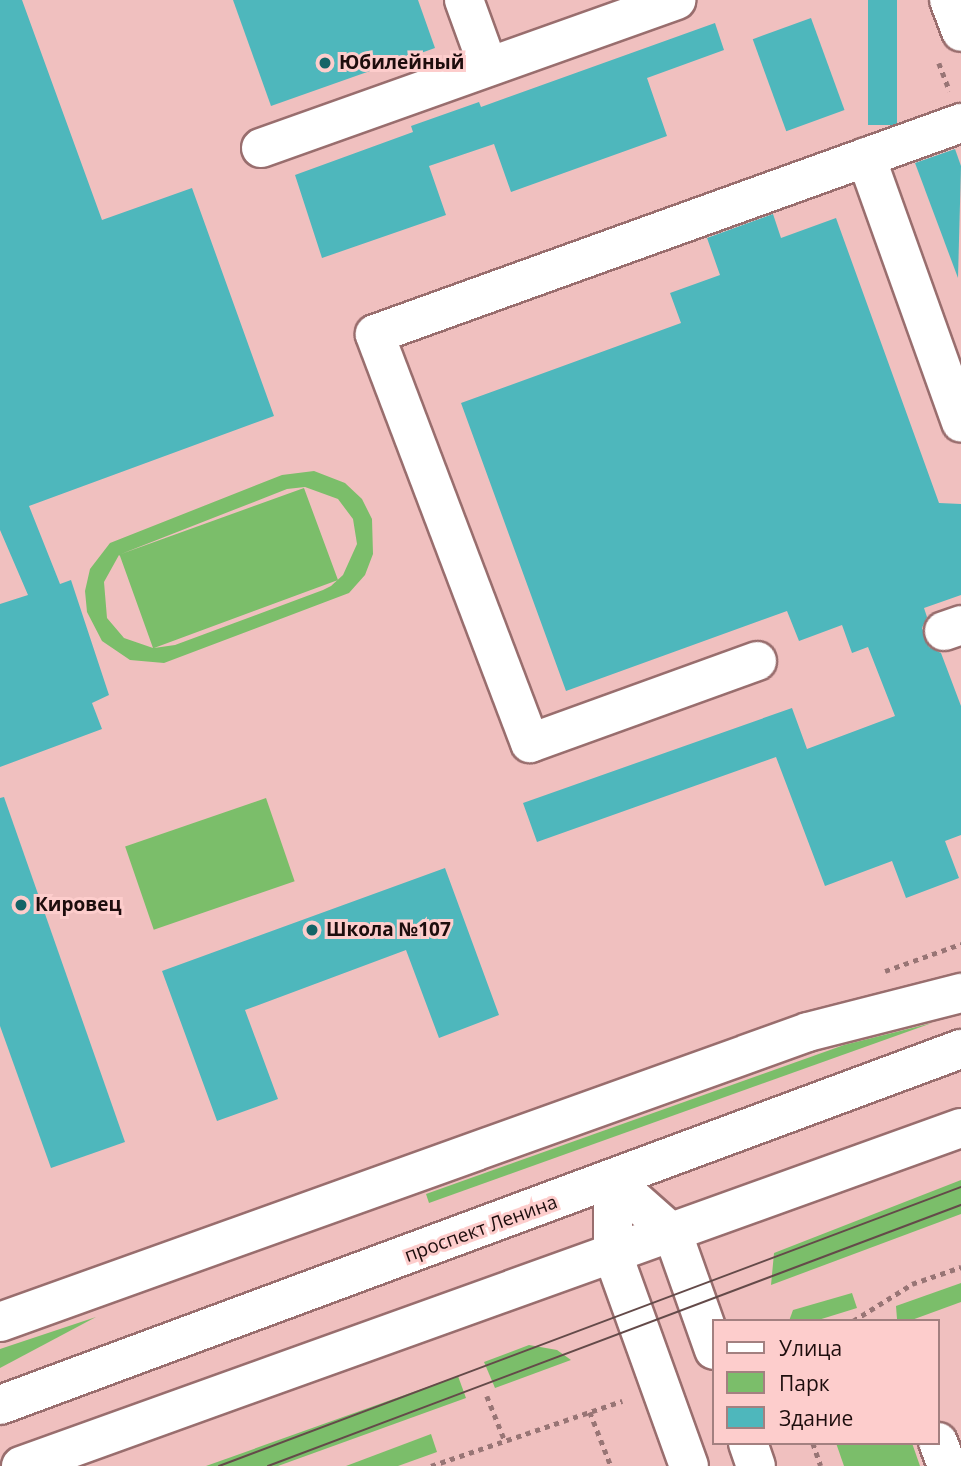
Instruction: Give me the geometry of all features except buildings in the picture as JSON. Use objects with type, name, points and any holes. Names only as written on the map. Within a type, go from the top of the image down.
[{"type":"main road","points":[[464,0],[488,66]]},
{"type":"main road","points":[[261,148],[676,0]]},
{"type":"main road","points":[[949,0],[961,32]]},
{"type":"main road","points":[[757,661],[530,743],[375,334],[961,122]]},
{"type":"main road","points":[[866,157],[961,423]]},
{"type":"main road","points":[[0,1322],[808,1032],[961,993]]},
{"type":"main road","name":"проспект Ленина","points":[[0,1405],[613,1181],[961,1049]]},
{"type":"main road","points":[[21,1466],[673,1234],[961,1128]]},
{"type":"main road","points":[[613,1181],[673,1234],[712,1344]]},
{"type":"main road","points":[[613,1181],[613,1255],[689,1466]]},
{"type":"main road","points":[[749,1445],[756,1466]]},
{"type":"main road","points":[[939,1445],[947,1466]]},
{"type":"path","points":[[856,1319],[912,1284],[961,1267]]},
{"type":"path","points":[[488,1396],[505,1441]]},
{"type":"path","points":[[431,1466],[622,1401]]},
{"type":"path","points":[[590,1412],[611,1466]]},
{"type":"path","points":[[814,1445],[821,1466]]},
{"type":"green space","points":[[314,471],[345,483],[362,499],[372,519],[373,554],[365,575],[349,593],[164,663],[130,660],[102,641],[87,612],[85,591],[90,569],[110,543],[282,475]],"holes":[[[305,487],[338,499],[353,519],[357,544],[338,580],[304,488],[121,554],[287,489]],[[120,556],[153,648],[124,638],[107,618],[104,582]],[[337,580],[323,590],[175,645],[154,648]]]},
{"type":"green space","points":[[266,798],[295,881],[154,930],[125,847]]},
{"type":"green space","points":[[932,1023],[429,1203],[426,1194],[844,1045]]},
{"type":"green space","points":[[961,1180],[961,1214],[771,1285],[774,1253]]},
{"type":"green space","points":[[961,1283],[961,1302],[914,1319],[897,1319],[896,1306]]},
{"type":"green space","points":[[852,1293],[857,1308],[821,1319],[790,1319],[793,1310]]},
{"type":"green space","points":[[96,1317],[0,1368],[0,1349]]},
{"type":"green space","points":[[529,1345],[557,1350],[571,1360],[495,1388],[484,1362]]},
{"type":"green space","points":[[458,1376],[466,1398],[278,1466],[206,1466]]},
{"type":"green space","points":[[431,1434],[437,1452],[398,1466],[346,1466]]},
{"type":"green space","points":[[837,1445],[913,1445],[920,1466],[844,1466]]},
{"type":"tram line","points":[[219,1466],[961,1187]]},
{"type":"tram line","points":[[268,1466],[961,1205]]},
{"type":"place","name":"Юбилейный","points":[[325,63]]},
{"type":"place","name":"Кировец","points":[[21,905]]},
{"type":"place","name":"Школа №107","points":[[312,930]]}]
